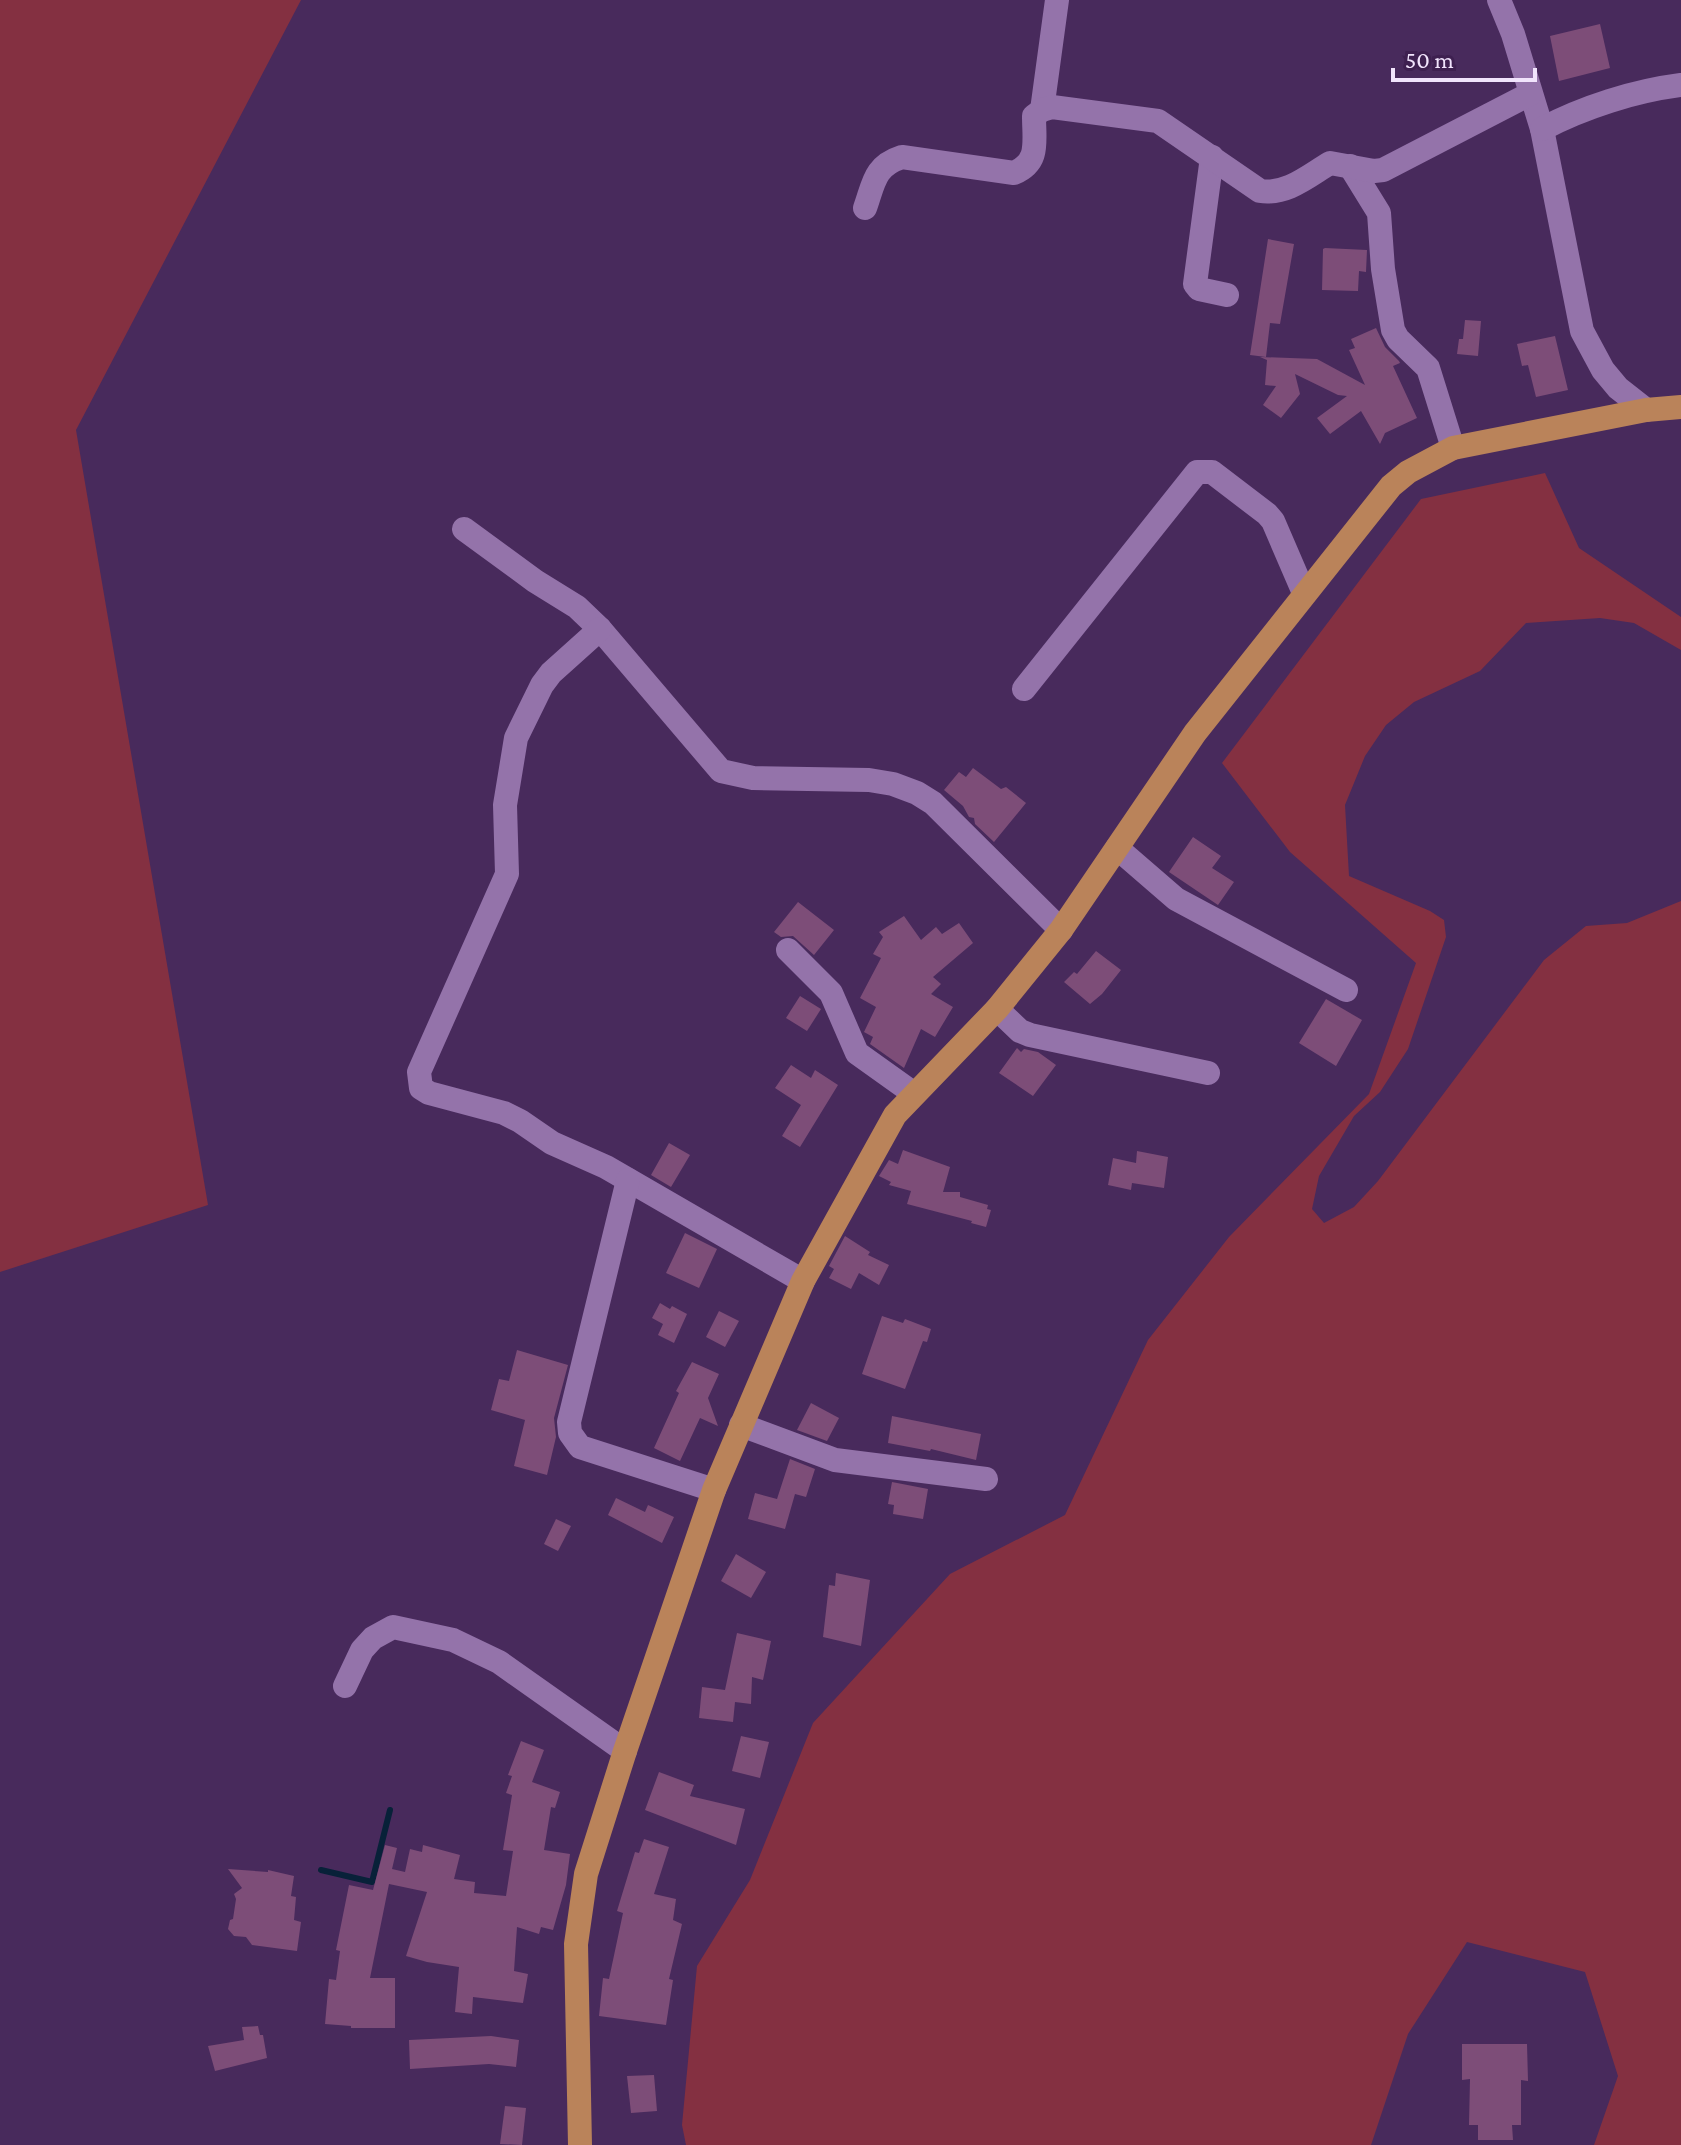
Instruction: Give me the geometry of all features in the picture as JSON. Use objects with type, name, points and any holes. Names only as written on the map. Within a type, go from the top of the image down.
[{"type":"main road","points":[[580,2145],[576,1944],[586,1874],[714,1490],[803,1281],[895,1115],[997,1009],[1061,930],[1195,733],[1391,486],[1408,472],[1453,448],[1646,410],[1681,407]]},
{"type":"street","points":[[1042,110],[1057,0]]},
{"type":"street","points":[[1499,0],[1513,34],[1542,129],[1582,331],[1603,370],[1618,388],[1646,410]]},
{"type":"street","points":[[1542,129],[1568,115],[1655,88],[1681,85]]},
{"type":"street","points":[[865,208],[878,170],[889,161],[902,157],[1014,173],[1027,167],[1033,158],[1034,116],[1052,107],[1158,121],[1260,191],[1274,193],[1287,189],[1330,163],[1383,170],[1530,94]]},
{"type":"street","points":[[1212,157],[1195,284],[1199,289],[1227,295]]},
{"type":"street","points":[[1350,166],[1379,213],[1383,269],[1393,330],[1398,339],[1428,368],[1453,448]]},
{"type":"street","points":[[1024,689],[1197,472],[1212,472],[1267,514],[1273,521],[1304,593]]},
{"type":"street","points":[[464,529],[535,581],[577,607],[600,629],[721,771],[753,778],[869,780],[893,784],[917,793],[933,803],[1061,930]]},
{"type":"street","points":[[600,629],[551,673],[516,738],[505,805],[507,874],[418,1080],[421,1088],[429,1093],[504,1113],[552,1143],[606,1167],[803,1281]]},
{"type":"street","points":[[1117,848],[1176,899],[1346,990]]},
{"type":"street","points":[[788,950],[831,993],[857,1053],[913,1093]]},
{"type":"street","points":[[997,1009],[1020,1031],[1030,1035],[1208,1073]]},
{"type":"street","points":[[628,1180],[569,1422],[570,1433],[580,1447],[714,1490]]},
{"type":"street","points":[[741,1425],[835,1460],[986,1479]]},
{"type":"street","points":[[345,1686],[362,1650],[373,1638],[393,1627],[453,1640],[499,1662],[625,1751]]},
{"type":"shaded area","points":[[0,0],[301,0],[76,430],[208,1205],[0,1272]]},
{"type":"shaded area","points":[[1545,473],[1579,548],[1681,617],[1681,650],[1634,623],[1600,618],[1526,623],[1480,671],[1414,702],[1386,725],[1365,756],[1345,805],[1349,876],[1430,911],[1444,920],[1446,937],[1408,1049],[1380,1092],[1354,1116],[1319,1176],[1312,1209],[1324,1223],[1354,1207],[1378,1181],[1544,960],[1586,926],[1627,923],[1681,901],[1681,2145],[1594,2145],[1618,2076],[1585,1972],[1467,1942],[1408,2034],[1371,2145],[686,2145],[682,2125],[697,1966],[750,1880],[813,1723],[950,1574],[1065,1515],[1148,1340],[1229,1237],[1369,1094],[1416,963],[1290,852],[1222,763],[1421,499]]},
{"type":"building","points":[[1600,24],[1610,68],[1559,81],[1550,36]]},
{"type":"building","points":[[1268,239],[1294,244],[1280,324],[1270,323],[1266,357],[1250,355]]},
{"type":"building","points":[[1325,248],[1367,250],[1366,272],[1359,271],[1358,291],[1322,290]]},
{"type":"building","points":[[1465,320],[1481,321],[1478,356],[1457,354],[1459,339],[1463,339]]},
{"type":"building","points":[[1376,328],[1385,347],[1400,363],[1393,366],[1417,418],[1385,433],[1380,444],[1361,411],[1330,434],[1317,418],[1347,396],[1338,395],[1295,374],[1300,394],[1281,418],[1263,405],[1276,386],[1265,385],[1267,360],[1260,357],[1317,359],[1365,385],[1349,350],[1355,348],[1351,339]]},
{"type":"building","points":[[1555,336],[1568,390],[1536,397],[1528,365],[1522,366],[1517,344]]},
{"type":"building","points":[[973,768],[1026,803],[994,842],[975,824],[974,818],[969,817],[963,806],[944,790],[959,772],[966,777]]},
{"type":"building","points":[[1193,837],[1221,856],[1212,868],[1234,882],[1218,905],[1169,872]]},
{"type":"building","points":[[798,902],[834,930],[814,955],[793,936],[781,937],[774,932]]},
{"type":"building","points":[[904,916],[921,940],[936,927],[942,934],[959,923],[973,943],[933,977],[941,984],[931,994],[953,1007],[935,1037],[921,1029],[904,1068],[870,1044],[873,1037],[864,1032],[876,1007],[860,998],[881,958],[873,954],[883,937],[879,932]]},
{"type":"building","points":[[1096,951],[1121,970],[1090,1004],[1064,982],[1074,972],[1077,974]]},
{"type":"building","points":[[800,996],[821,1009],[807,1031],[786,1018]]},
{"type":"building","points":[[1326,999],[1362,1020],[1336,1066],[1299,1043]]},
{"type":"building","points":[[1017,1048],[1021,1052],[1024,1049],[1038,1052],[1056,1065],[1033,1096],[999,1073]]},
{"type":"building","points":[[791,1065],[811,1078],[815,1070],[838,1085],[800,1147],[782,1136],[801,1105],[775,1088]]},
{"type":"building","points":[[669,1143],[690,1155],[671,1187],[651,1175]]},
{"type":"building","points":[[903,1150],[950,1167],[943,1192],[960,1192],[960,1197],[988,1205],[987,1209],[991,1210],[986,1227],[907,1204],[911,1191],[889,1185],[891,1182],[879,1176],[889,1160],[898,1164]]},
{"type":"building","points":[[1137,1151],[1168,1157],[1164,1188],[1132,1183],[1131,1190],[1108,1185],[1113,1158],[1136,1163]]},
{"type":"building","points":[[685,1233],[717,1249],[699,1288],[666,1273]]},
{"type":"building","points":[[845,1236],[870,1252],[868,1255],[889,1265],[879,1285],[859,1273],[851,1289],[829,1278],[834,1269],[829,1266]]},
{"type":"building","points":[[660,1303],[687,1314],[674,1343],[658,1335],[663,1324],[652,1318]]},
{"type":"building","points":[[719,1311],[739,1321],[725,1347],[706,1337]]},
{"type":"building","points":[[882,1316],[903,1323],[905,1319],[931,1329],[927,1342],[923,1341],[905,1389],[862,1374]]},
{"type":"building","points":[[517,1350],[568,1365],[554,1418],[556,1437],[547,1475],[514,1466],[525,1420],[491,1410],[499,1379],[509,1381]]},
{"type":"building","points":[[692,1362],[719,1374],[708,1398],[718,1426],[700,1418],[680,1461],[654,1448],[679,1393],[676,1391]]},
{"type":"building","points":[[811,1403],[839,1418],[827,1441],[797,1430]]},
{"type":"building","points":[[892,1416],[981,1434],[976,1460],[888,1443]]},
{"type":"building","points":[[790,1459],[815,1469],[806,1497],[795,1494],[785,1529],[748,1519],[755,1493],[777,1499]]},
{"type":"building","points":[[892,1482],[928,1489],[923,1519],[893,1514],[894,1505],[888,1504]]},
{"type":"building","points":[[616,1498],[645,1512],[648,1505],[674,1517],[662,1543],[608,1515]]},
{"type":"building","points":[[556,1519],[571,1526],[558,1551],[544,1544]]},
{"type":"building","points":[[736,1554],[766,1572],[751,1598],[721,1581]]},
{"type":"building","points":[[836,1573],[870,1580],[861,1646],[823,1637],[829,1585],[835,1586]]},
{"type":"building","points":[[737,1633],[771,1641],[763,1680],[752,1677],[751,1704],[735,1702],[733,1722],[699,1718],[702,1687],[725,1690]]},
{"type":"building","points":[[741,1736],[769,1742],[760,1778],[732,1771]]},
{"type":"building","points":[[521,1741],[544,1750],[532,1782],[560,1792],[555,1808],[551,1807],[544,1850],[570,1854],[566,1885],[553,1930],[541,1927],[539,1934],[517,1927],[514,1971],[528,1974],[523,2003],[473,1997],[472,2014],[455,2012],[459,1967],[406,1956],[427,1892],[389,1884],[370,1978],[395,1978],[395,2028],[351,2028],[325,2024],[329,1979],[336,1980],[340,1951],[336,1950],[349,1885],[373,1890],[385,1845],[397,1848],[392,1869],[405,1872],[410,1849],[422,1852],[423,1845],[460,1855],[454,1879],[475,1882],[474,1893],[506,1896],[513,1851],[503,1850],[512,1795],[506,1793],[512,1776],[508,1775]]},
{"type":"building","points":[[659,1772],[694,1785],[690,1796],[745,1809],[736,1845],[645,1810]]},
{"type":"building","points":[[644,1839],[669,1847],[654,1894],[676,1899],[673,1920],[682,1924],[669,1979],[673,1980],[666,2025],[599,2016],[603,1978],[609,1979],[623,1913],[617,1911],[635,1852],[639,1853]]},
{"type":"building","points":[[228,1869],[268,1870],[294,1876],[291,1896],[296,1897],[294,1920],[301,1922],[297,1951],[252,1945],[246,1937],[234,1936],[228,1929],[233,1919],[234,1894],[242,1888]]},
{"type":"building","points":[[258,2026],[267,2058],[215,2071],[208,2046],[244,2040],[242,2027]]},
{"type":"building","points":[[491,2036],[519,2040],[516,2067],[489,2064],[410,2069],[409,2040]]},
{"type":"building","points":[[1462,2044],[1527,2044],[1528,2081],[1521,2080],[1521,2125],[1512,2125],[1513,2140],[1478,2140],[1478,2125],[1469,2125],[1470,2079],[1462,2080]]},
{"type":"building","points":[[654,2075],[657,2111],[631,2113],[627,2076]]},
{"type":"building","points":[[505,2106],[526,2108],[522,2145],[500,2144]]},
{"type":"waterway","points":[[321,1870],[372,1882],[390,1810]]}]
